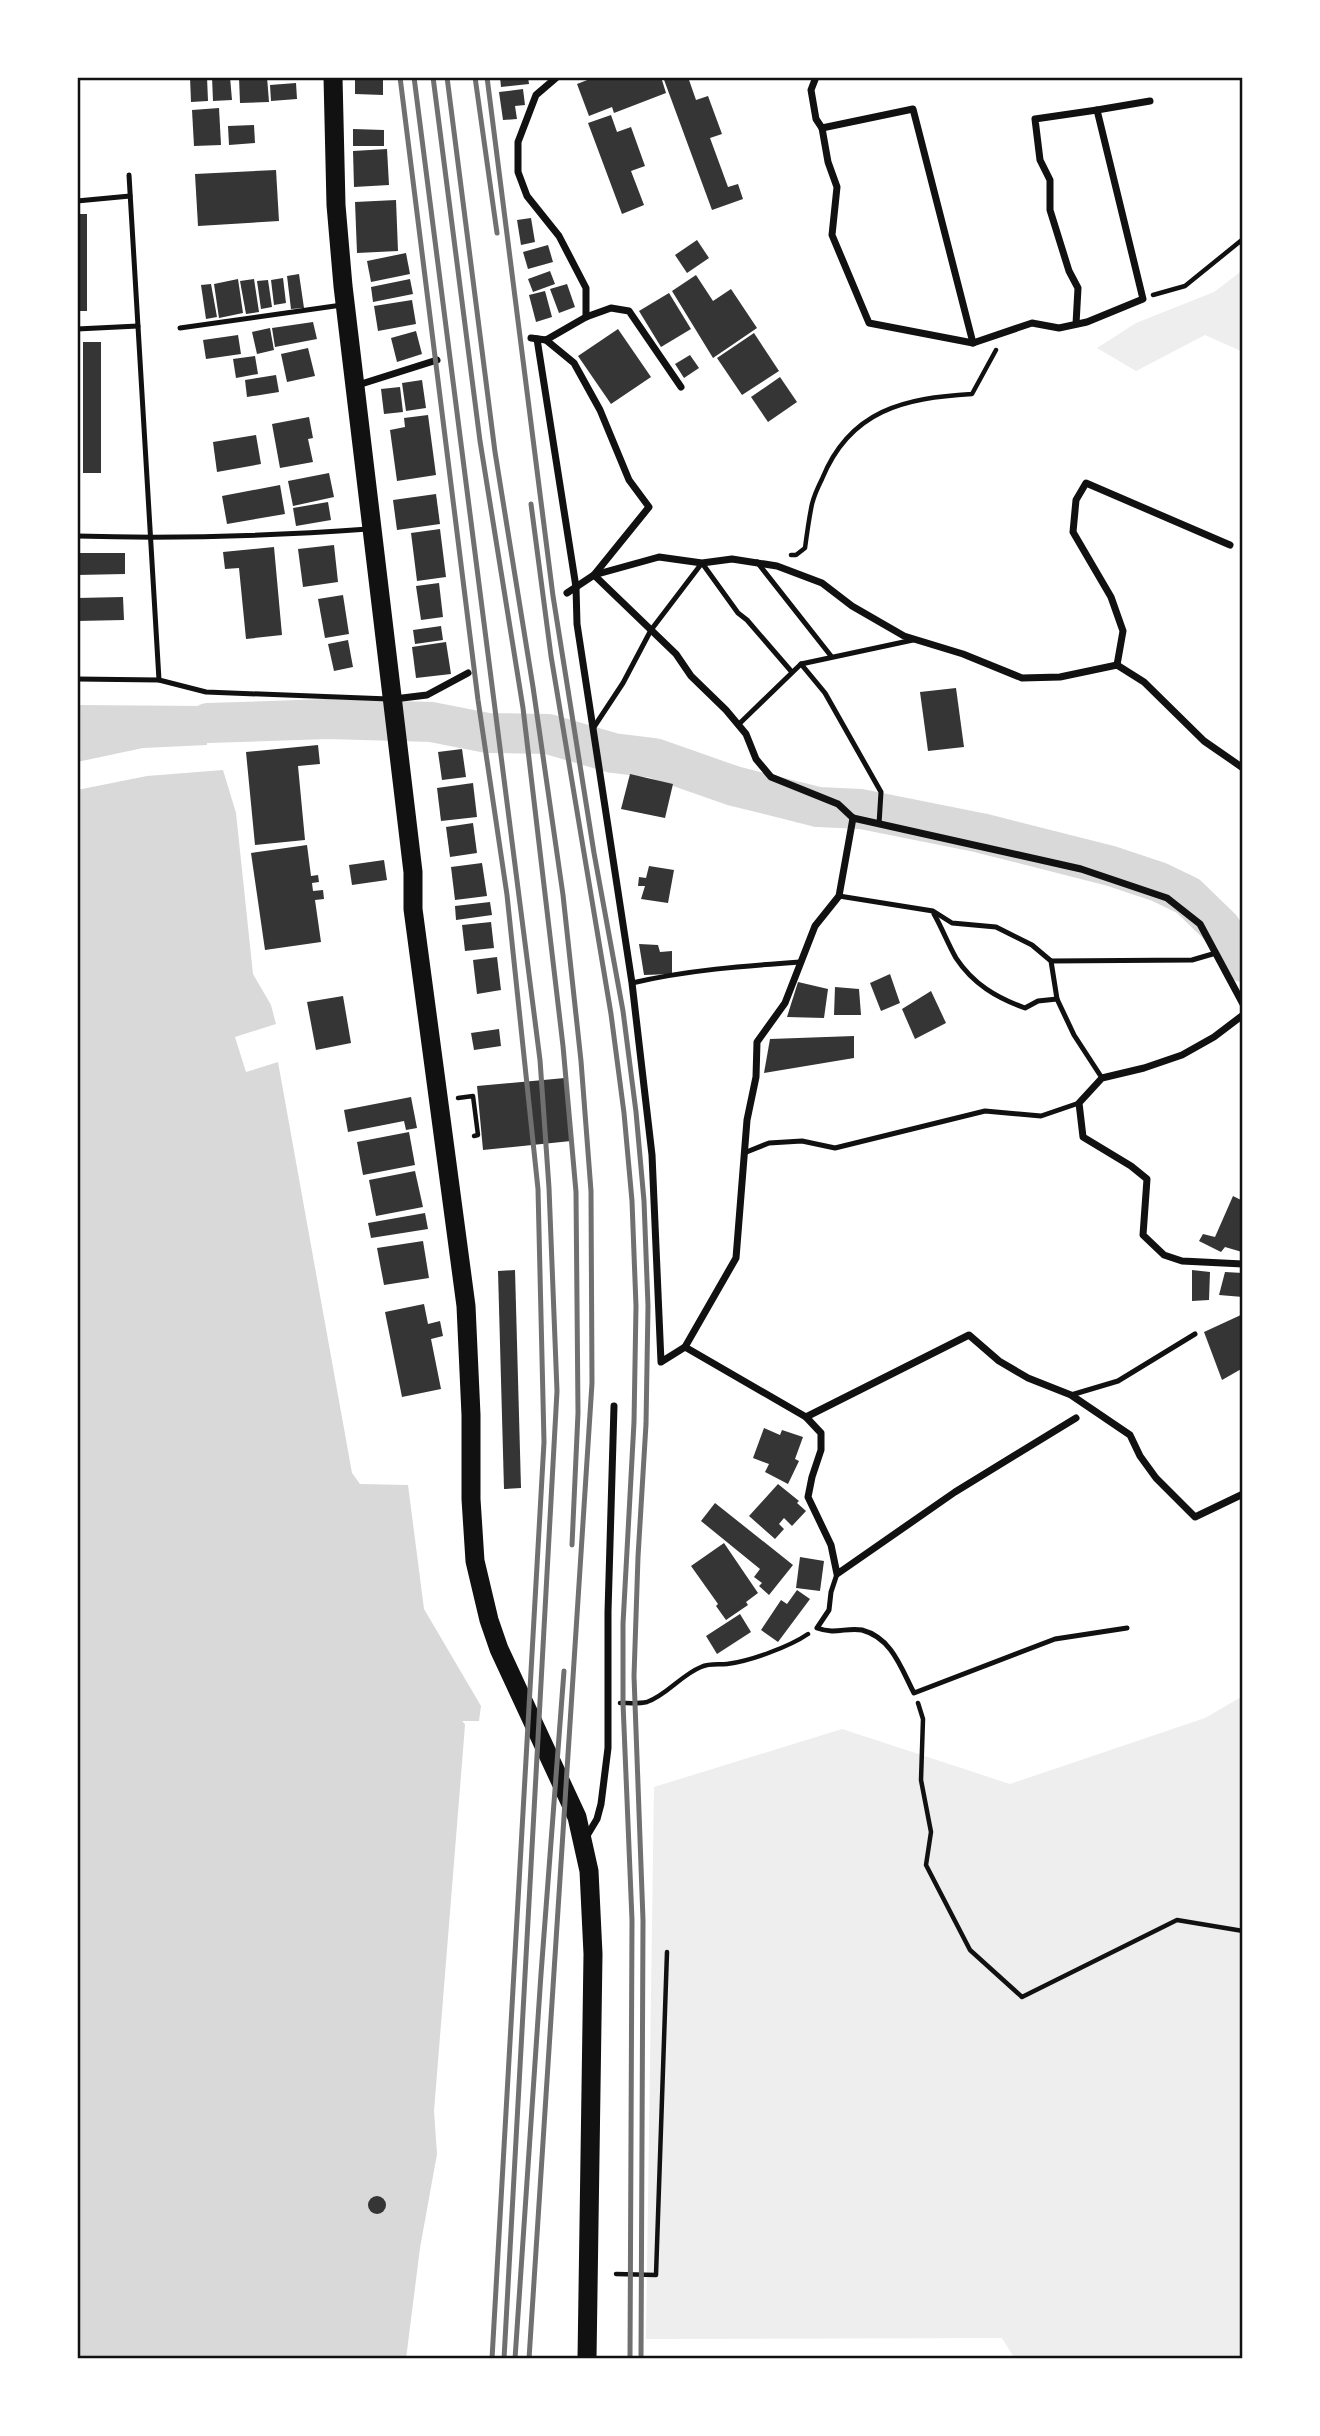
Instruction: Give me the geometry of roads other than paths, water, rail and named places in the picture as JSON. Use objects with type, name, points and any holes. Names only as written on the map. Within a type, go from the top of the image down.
[{"type":"highway","points":[[333,77],[336,205],[345,305],[413,872],[413,909],[466,1306],[475,1560],[489,1620],[520,1695],[577,1817],[589,1871],[593,1954],[587,2359]]},
{"type":"street","points":[[557,77],[536,95],[518,142],[518,173],[527,196],[559,236],[586,288],[586,317]]},
{"type":"street","points":[[816,77],[811,90],[816,119],[821,128],[828,162],[837,187],[832,235],[869,323],[973,343],[1032,323],[1059,328],[1076,324],[1143,299],[1097,110]]},
{"type":"street","points":[[1076,324],[1078,288],[1069,271],[1050,210],[1051,180],[1040,160],[1035,119],[1150,101]]},
{"type":"street","points":[[821,128],[913,109],[973,343]]},
{"type":"street","points":[[546,340],[586,317],[611,308],[629,311],[681,387]]},
{"type":"street","points":[[567,593],[576,587],[594,575],[649,507],[629,480],[600,410],[574,363],[546,340],[534,338],[576,587],[577,624],[632,983],[652,1155],[660,1362],[685,1347],[736,1258],[747,1120],[755,1077],[757,1042],[785,1003],[815,926],[839,896],[851,816]]},
{"type":"street","points":[[354,387],[437,360]]},
{"type":"street","points":[[1117,665],[1123,631],[1111,597],[1073,531],[1076,500],[1086,483],[1230,545]]},
{"type":"street","points":[[594,575],[659,557],[702,563],[732,559],[757,562],[777,566],[822,583],[852,606],[904,636],[963,654],[1022,678],[1060,677],[1117,665],[1144,682],[1204,741],[1242,765]]},
{"type":"street","points":[[594,575],[676,654],[691,676],[746,734],[756,759],[771,777],[838,804],[851,816],[1081,869],[1167,898],[1200,924],[1243,1004]]},
{"type":"street","points":[[392,703],[427,695],[468,673]]},
{"type":"street","points":[[1243,1015],[1214,1038],[1182,1055],[1102,1078],[1079,1103],[1083,1137],[1147,1179],[1143,1235],[1164,1255],[1182,1261],[1243,1264]]},
{"type":"street","points":[[806,1417],[969,1335],[999,1361],[1028,1378],[1071,1395],[1130,1435],[1140,1457],[1156,1478],[1195,1517],[1243,1494]]},
{"type":"street","points":[[685,1347],[806,1417],[821,1433],[821,1450],[808,1497],[831,1545],[837,1574],[955,1492],[1076,1418]]},
{"type":"street","points":[[583,1843],[597,1819],[601,1804],[608,1748],[614,1406]]},
{"type":"lane","points":[[129,175],[159,680]]},
{"type":"lane","points":[[77,201],[130,196]]},
{"type":"lane","points":[[180,328],[345,305]]},
{"type":"lane","points":[[77,329],[138,326]]},
{"type":"lane","points":[[77,536],[151,538],[278,535],[373,529]]},
{"type":"lane","points":[[757,562],[831,656]]},
{"type":"lane","points":[[594,727],[623,683],[651,630],[702,563],[738,613],[791,671]]},
{"type":"lane","points":[[738,725],[801,663],[915,640]]},
{"type":"lane","points":[[801,663],[825,693],[880,792],[879,824]]},
{"type":"lane","points":[[77,680],[159,680],[206,692],[392,703]]},
{"type":"lane","points":[[839,896],[933,911],[952,923],[996,928],[1032,944],[1051,961],[1057,999],[1074,1035],[1102,1078]]},
{"type":"lane","points":[[933,911],[956,958],[976,981],[999,999],[1025,1008],[1038,1001],[1057,999]]},
{"type":"lane","points":[[1051,961],[1192,960],[1216,953]]},
{"type":"lane","points":[[632,983],[722,967],[800,962]]},
{"type":"lane","points":[[744,1153],[769,1143],[802,1141],[835,1148],[985,1111],[1041,1116],[1079,1103]]},
{"type":"lane","points":[[1071,1395],[1118,1381],[1195,1334]]},
{"type":"lane","points":[[837,1574],[829,1609],[817,1628],[830,1633],[861,1630],[888,1644],[914,1693],[1055,1639],[1127,1628]]},
{"type":"waterway","points":[[208,723],[328,719],[432,722],[488,733],[548,734],[613,753],[654,758],[734,786],[818,807],[861,809],[981,833],[1111,866],[1159,882],[1188,896],[1221,928],[1243,962]]},
{"type":"railway","points":[[400,77],[478,700],[507,895],[538,1189],[544,1442],[492,2359]]},
{"type":"railway","points":[[414,77],[540,1060],[549,1188],[557,1391],[504,2359]]},
{"type":"railway","points":[[433,77],[480,441],[523,708],[563,1046],[576,1192],[578,1413],[572,1545]]},
{"type":"railway","points":[[447,77],[495,452],[563,895],[581,1061],[591,1191],[592,1383],[529,2359]]},
{"type":"railway","points":[[475,77],[497,233]]},
{"type":"railway","points":[[487,77],[553,596],[594,853],[623,1011],[644,1201],[648,1306],[646,1424],[634,1676],[643,1920],[641,2359]]},
{"type":"railway","points":[[531,504],[551,656],[611,1014],[632,1201],[636,1306],[634,1422],[623,1624],[623,1703],[632,1920],[630,2359]]},
{"type":"railway","points":[[515,2359],[564,1671]]}]
